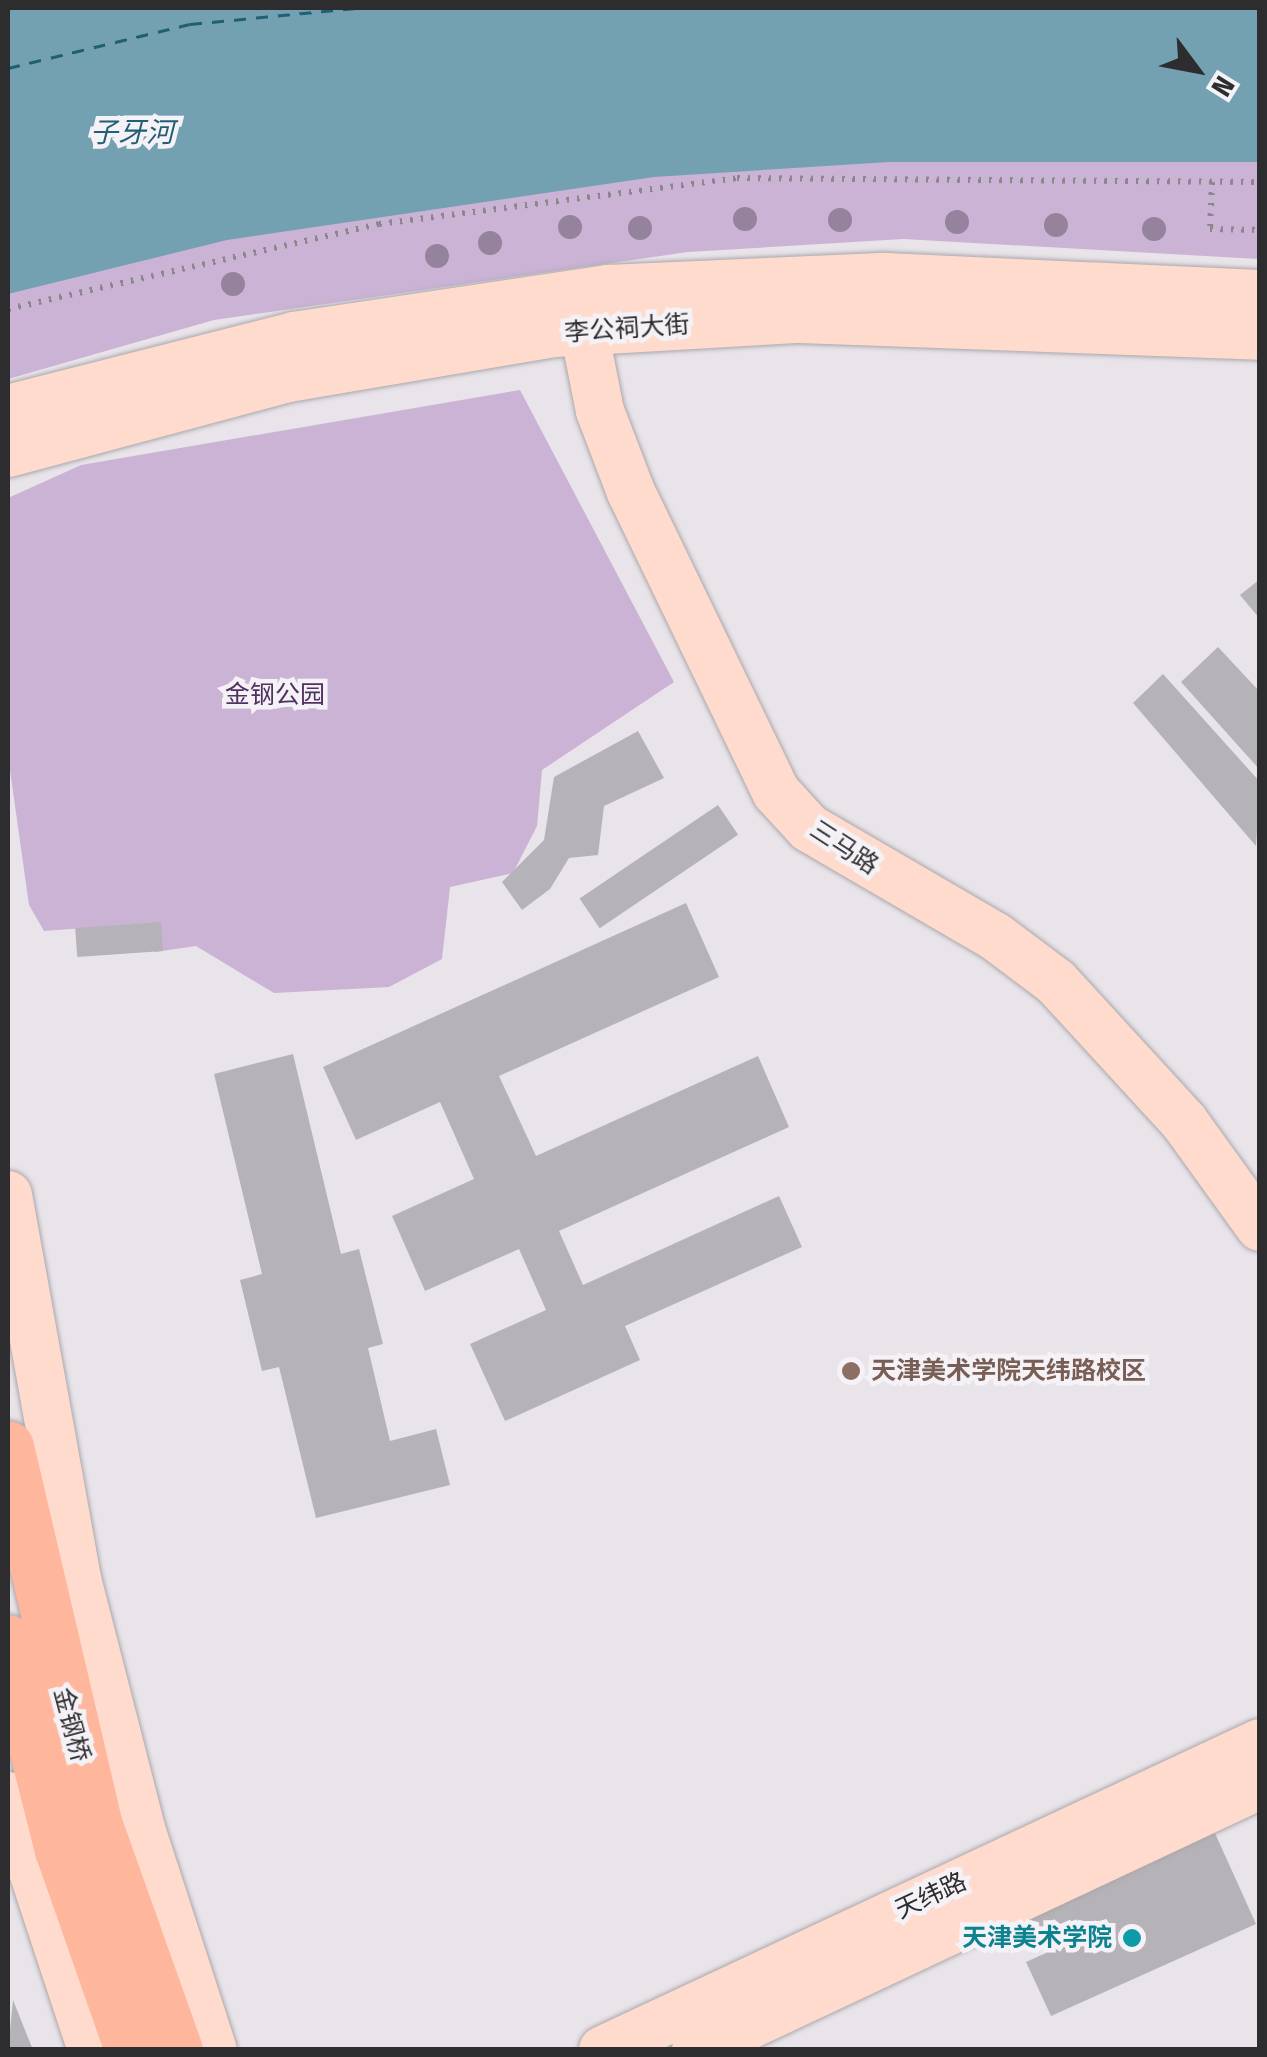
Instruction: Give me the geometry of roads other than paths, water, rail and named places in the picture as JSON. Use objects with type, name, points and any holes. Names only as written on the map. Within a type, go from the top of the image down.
[{"type":"main road","name":"金钢桥","points":[[8,1447],[96,1823],[123,2026]]},
{"type":"main road","name":"金钢桥","points":[[8,1641],[61,1850],[123,2026]]},
{"type":"main road","points":[[123,2026],[177,2050]]},
{"type":"street","name":"李公祠大街","points":[[8,409],[294,336],[594,310],[886,277],[1260,294]]},
{"type":"street","name":"李公祠大街","points":[[8,453],[288,378],[594,310],[1260,336]]},
{"type":"street","name":"三马路","points":[[594,310],[638,451],[805,799],[845,838],[997,917],[1067,972],[1205,1120],[1260,1193]]},
{"type":"street","name":"三马路","points":[[594,310],[600,411],[631,492],[776,792],[809,828],[996,937],[1056,982],[1185,1123],[1260,1228]]},
{"type":"street","points":[[8,1212],[78,1583],[142,1829],[212,2050]]},
{"type":"street","name":"天纬路","points":[[603,2050],[1260,1743]]},
{"type":"street","name":"天纬路","points":[[696,2050],[1260,1785]]},
{"type":"street","points":[[8,1796],[123,2026]]},
{"type":"water","name":"子牙河","points":[[8,8],[1259,8],[1259,162],[889,162],[654,177],[227,240],[8,294]]},
{"type":"place","name":"天津美术学院天纬路校区","points":[[851,1371]]},
{"type":"place","name":"天津美术学院","points":[[1132,1938]]},
{"type":"park label","name":"金钢公园","points":[[275,695]]}]
